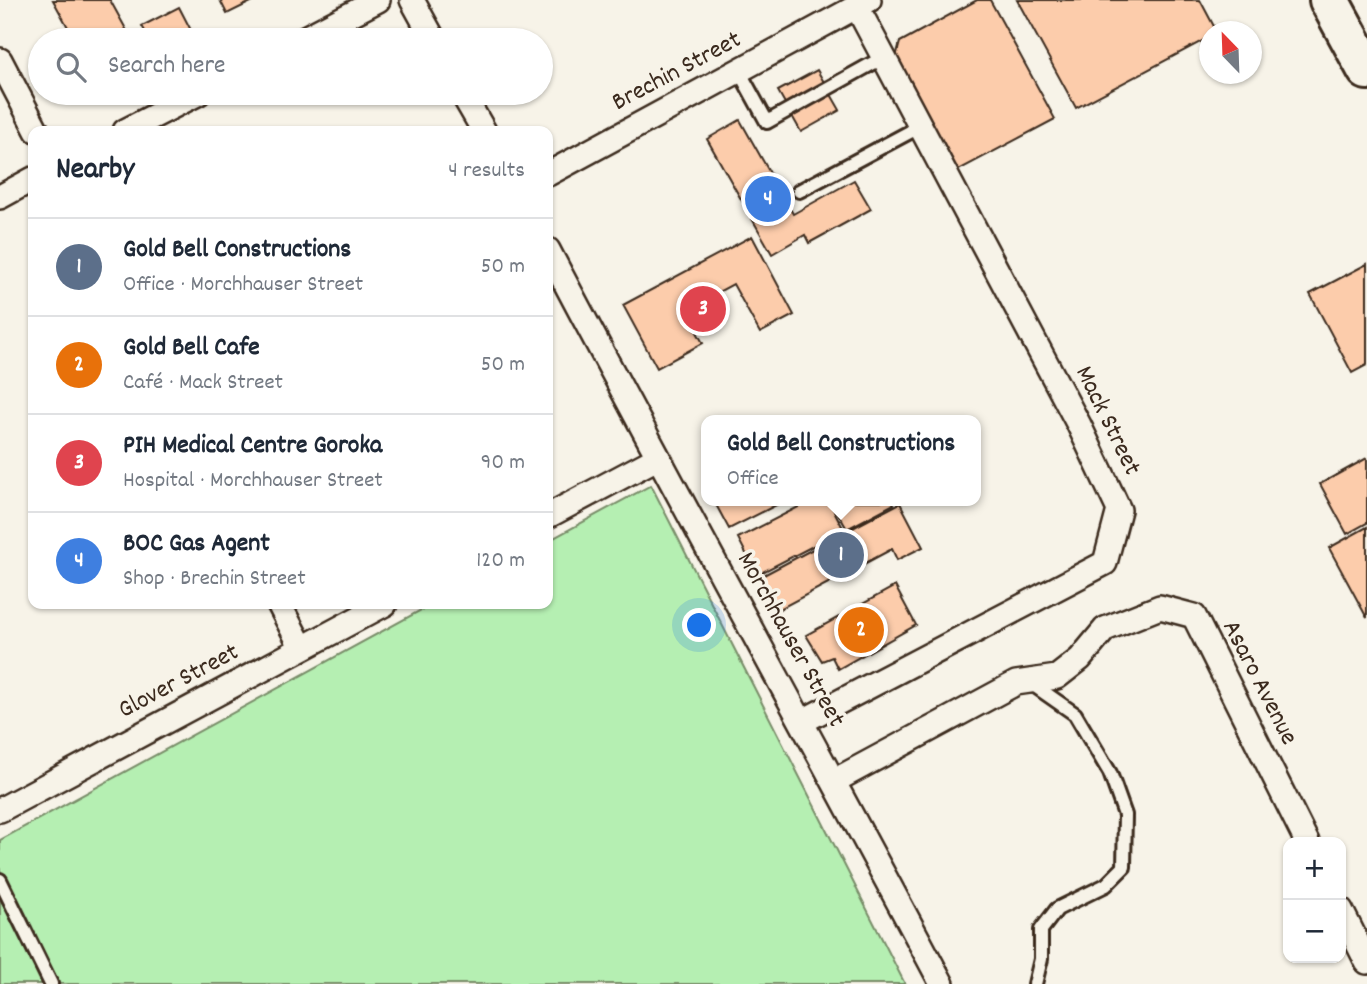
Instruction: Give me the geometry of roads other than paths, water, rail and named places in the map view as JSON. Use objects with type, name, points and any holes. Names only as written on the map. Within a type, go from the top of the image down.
[{"type":"highway","points":[[1329,0],[1367,70]]},
{"type":"street","points":[[324,28],[378,0]]},
{"type":"street","points":[[412,0],[427,28]]},
{"type":"street","name":"Mack Street","points":[[803,721],[1105,564],[1119,510],[1079,425],[884,57],[863,4]]},
{"type":"street","name":"Brechin Street","points":[[553,171],[863,4]]},
{"type":"street","points":[[0,60],[34,126]]},
{"type":"street","points":[[135,126],[176,105]]},
{"type":"street","points":[[470,105],[481,126]]},
{"type":"street","points":[[0,197],[28,182]]},
{"type":"street","name":"Morchhauser Street","points":[[553,260],[657,458],[803,721],[942,984]]},
{"type":"street","points":[[553,513],[657,458]]},
{"type":"street","name":"Asaro Avenue","points":[[834,781],[1016,683],[1057,677],[1080,659],[1105,629],[1160,607],[1194,616],[1304,837]]},
{"type":"street","points":[[282,609],[302,648]]},
{"type":"street","name":"Glover Street","points":[[0,810],[376,609]]},
{"type":"street","points":[[1346,920],[1367,962]]},
{"type":"lane","points":[[739,71],[767,122],[884,57]]},
{"type":"lane","points":[[799,191],[921,126]]},
{"type":"lane","points":[[1016,683],[1035,686],[1075,714],[1110,773],[1125,815],[1124,867],[1106,885],[1057,909],[1041,930],[1041,959],[1035,984]]},
{"type":"lane","points":[[0,880],[51,984]]},
{"type":"place","name":"BOC Gas Agent","points":[[768,199]]},
{"type":"place","name":"PIH Medical Centre Goroka","points":[[703,309]]},
{"type":"place","name":"Gold Bell Constructions","points":[[841,555]]},
{"type":"place","name":"Gold Bell Cafe","points":[[861,630]]}]
